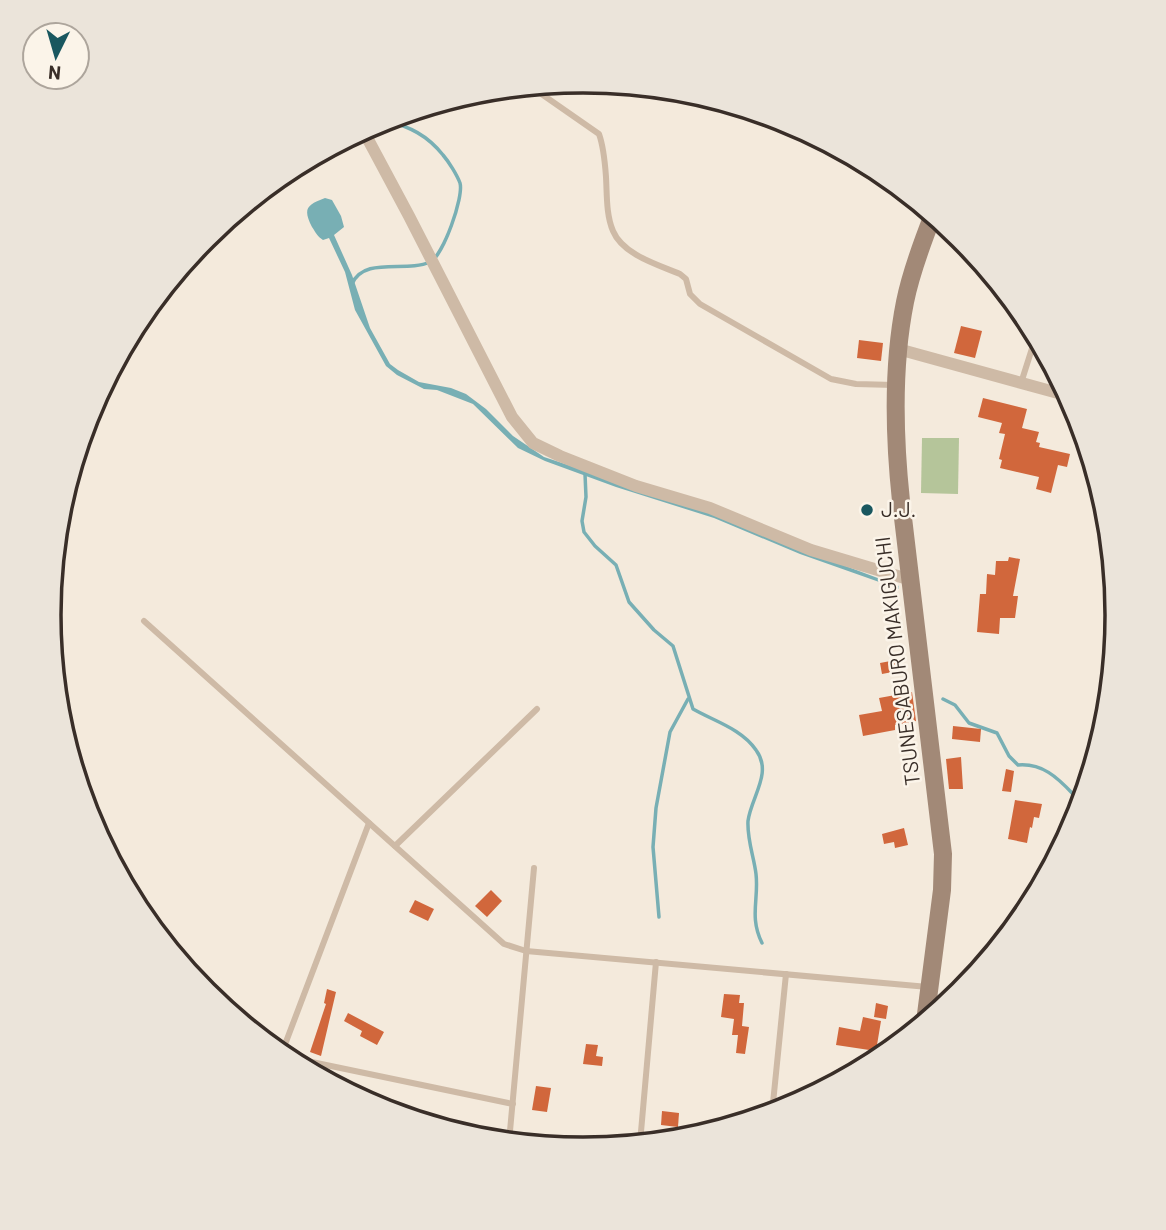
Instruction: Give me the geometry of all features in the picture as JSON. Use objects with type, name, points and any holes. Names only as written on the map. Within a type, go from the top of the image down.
[{"type":"street","points":[[367,140],[427,249],[512,417],[533,443],[560,457],[636,486],[710,508],[811,550],[911,579]]},
{"type":"street","name":"TSUNESABURO MAKIGUCHI","points":[[927,1007],[942,890],[943,846],[898,478],[896,385],[905,300],[930,225]]},
{"type":"street","points":[[898,349],[1055,392]]},
{"type":"lane","points":[[543,95],[599,134],[612,231],[620,242],[637,255],[680,274],[686,279],[690,294],[706,308],[831,379],[875,386],[896,385]]},
{"type":"lane","points":[[1021,383],[1032,349]]},
{"type":"lane","points":[[144,621],[503,944],[526,951],[929,987]]},
{"type":"lane","points":[[395,846],[537,709]]},
{"type":"lane","points":[[286,1044],[369,823]]},
{"type":"lane","points":[[510,1131],[534,868]]},
{"type":"lane","points":[[641,1133],[656,962]]},
{"type":"lane","points":[[773,1101],[786,974]]},
{"type":"lane","points":[[313,1062],[513,1104]]},
{"type":"green space","points":[[922,438],[959,438],[958,494],[921,493]]},
{"type":"water","points":[[325,198],[332,200],[341,216],[344,227],[334,235],[352,275],[370,328],[390,364],[398,370],[419,382],[451,388],[466,394],[486,409],[513,436],[544,457],[717,514],[899,586],[899,589],[800,554],[714,518],[545,461],[518,448],[473,404],[437,390],[424,389],[397,375],[386,366],[355,310],[345,272],[329,238],[323,240],[319,237],[309,221],[308,208]]},
{"type":"building","points":[[961,326],[982,331],[975,358],[954,353]]},
{"type":"building","points":[[859,340],[883,343],[881,361],[857,358]]},
{"type":"building","points":[[983,398],[1027,409],[1022,428],[1039,432],[1036,442],[1040,443],[1039,447],[1070,454],[1067,467],[1058,465],[1051,493],[1036,489],[1039,477],[1000,468],[1002,460],[999,459],[1005,434],[999,433],[1002,423],[978,417]]},
{"type":"building","points":[[1009,557],[1020,559],[1013,596],[1018,596],[1015,618],[1000,618],[999,634],[977,632],[980,594],[986,594],[987,574],[995,575],[996,561],[1008,561]]},
{"type":"building","points":[[901,659],[903,670],[882,674],[880,663]]},
{"type":"building","points":[[912,692],[916,721],[895,725],[895,730],[863,736],[859,715],[882,711],[879,698]]},
{"type":"building","points":[[953,726],[981,729],[980,742],[952,739]]},
{"type":"building","points":[[961,757],[963,789],[949,789],[946,759]]},
{"type":"building","points":[[1006,769],[1014,771],[1011,792],[1002,791]]},
{"type":"building","points":[[1015,800],[1042,804],[1039,818],[1034,817],[1032,828],[1030,827],[1027,843],[1008,839]]},
{"type":"building","points":[[904,828],[908,845],[895,848],[894,842],[884,844],[882,834]]},
{"type":"building","points":[[491,890],[502,901],[487,917],[475,906]]},
{"type":"building","points":[[415,900],[434,909],[428,921],[409,912]]},
{"type":"building","points":[[327,989],[336,992],[321,1056],[310,1052],[326,1004]]},
{"type":"building","points":[[724,994],[740,995],[739,1003],[744,1003],[742,1026],[749,1027],[745,1054],[736,1053],[738,1035],[732,1035],[734,1019],[721,1017]]},
{"type":"building","points":[[876,1003],[888,1006],[886,1019],[874,1017]]},
{"type":"building","points":[[348,1013],[384,1032],[377,1045],[360,1036],[362,1031],[344,1021]]},
{"type":"building","points":[[863,1017],[881,1021],[877,1046],[871,1050],[836,1045],[839,1027],[860,1031]]},
{"type":"building","points":[[586,1044],[598,1045],[596,1056],[603,1057],[602,1066],[583,1064]]},
{"type":"building","points":[[536,1086],[551,1088],[547,1112],[532,1110]]},
{"type":"building","points":[[662,1111],[679,1113],[678,1127],[661,1125]]},
{"type":"waterway","points":[[352,284],[358,275],[366,270],[430,262],[441,249],[456,213],[460,183],[450,165],[431,142],[402,126]]},
{"type":"waterway","points":[[585,474],[586,497],[582,521],[584,532],[616,565],[629,602],[654,630],[673,646],[693,709],[743,736],[761,759],[762,776],[750,812],[748,828],[757,883],[756,925],[762,943]]},
{"type":"waterway","points":[[659,917],[653,847],[656,808],[670,732],[688,699]]},
{"type":"waterway","points":[[943,699],[955,705],[969,723],[997,733],[1009,756],[1018,765],[1034,766],[1048,772],[1073,794]]},
{"type":"place","name":"J.J.","points":[[867,510]]}]
